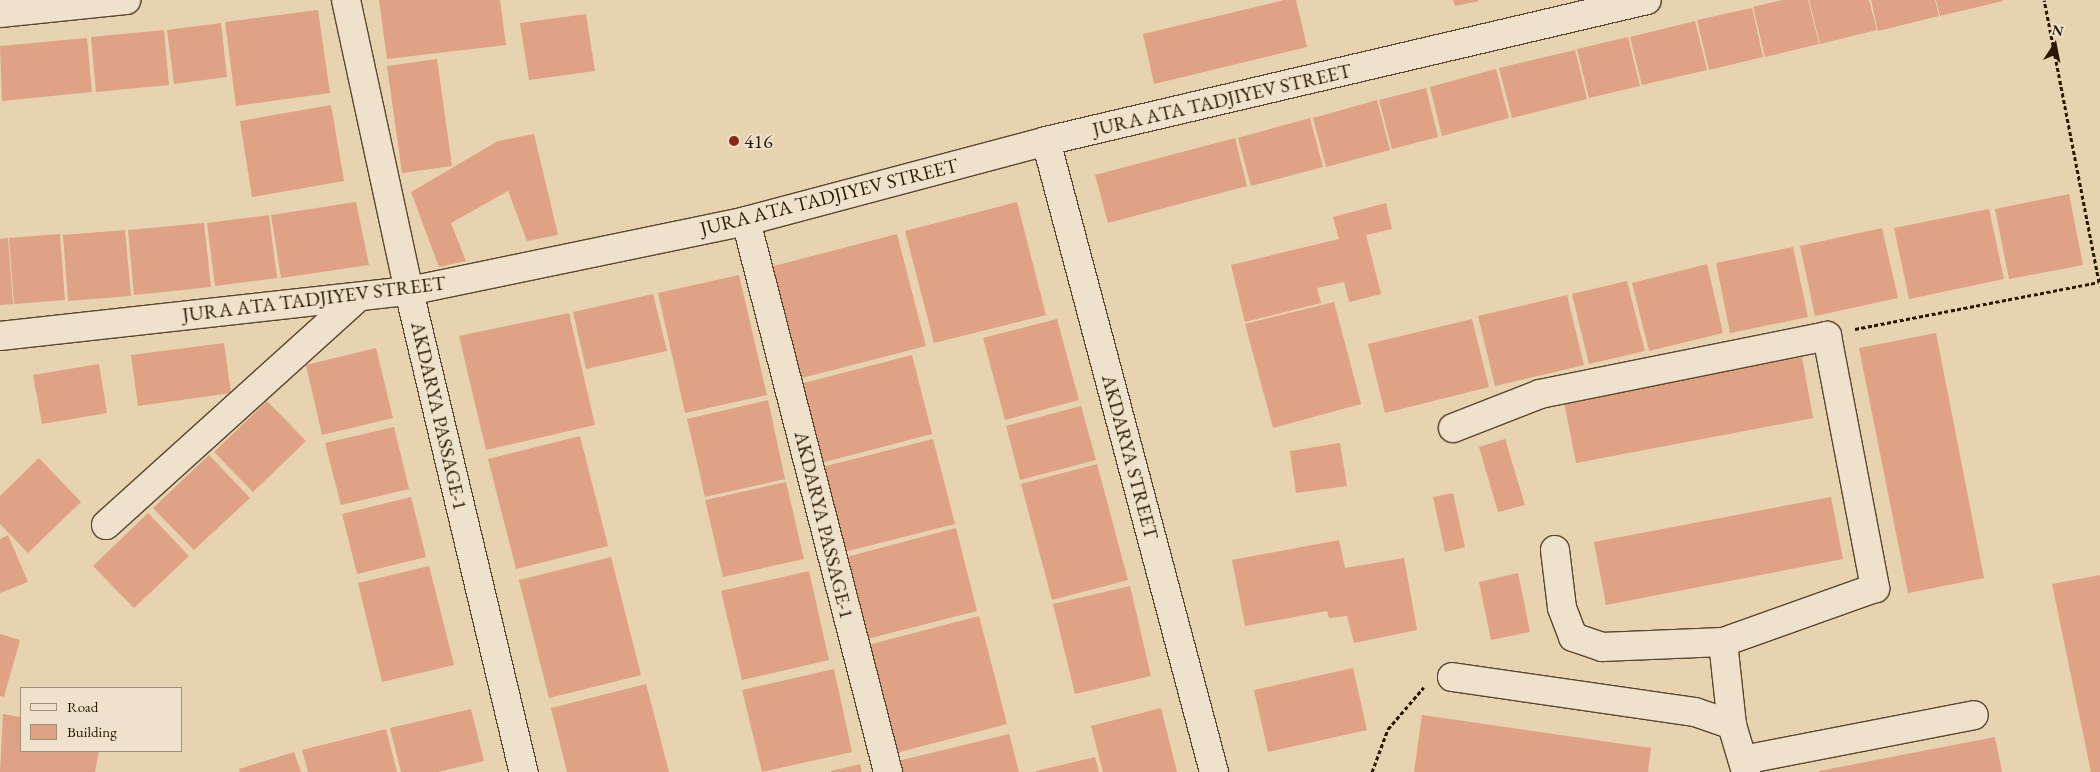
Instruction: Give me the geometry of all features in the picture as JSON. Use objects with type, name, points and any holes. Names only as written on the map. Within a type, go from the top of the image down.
[{"type":"street","points":[[0,13],[126,0]]},
{"type":"street","name":"AKDARYA PASSAGE-1","points":[[346,0],[409,291],[524,772]]},
{"type":"street","name":"JURA АTA TADJIYEV STREET","points":[[0,336],[409,291],[746,221],[1046,141],[1641,1]]},
{"type":"street","name":"AKDARYA STREET","points":[[1046,141],[1214,772]]},
{"type":"street","name":"AKDARYA PASSAGE-1","points":[[746,221],[888,772]]},
{"type":"street","points":[[106,526],[358,297]]},
{"type":"street","points":[[1453,428],[1540,394],[1827,336],[1875,588],[1723,642],[1602,647],[1573,637],[1562,608],[1555,550]]},
{"type":"street","points":[[1723,642],[1732,725],[1745,766],[1974,714]]},
{"type":"street","points":[[1452,677],[1695,712],[1732,725]]},
{"type":"path","points":[[1845,331],[2099,282],[2044,0]]},
{"type":"path","points":[[1372,772],[1388,729],[1424,687],[1452,677]]},
{"type":"building","points":[[379,0],[500,0],[506,45],[387,59]]},
{"type":"building","points":[[1284,0],[1296,0],[1307,47],[1154,84],[1143,34]]},
{"type":"building","points":[[1453,0],[1478,0],[1479,1],[1455,6]]},
{"type":"building","points":[[1782,0],[1808,0],[1819,44],[1765,57],[1753,7]]},
{"type":"building","points":[[1809,0],[1869,0],[1877,30],[1820,44]]},
{"type":"building","points":[[1871,0],[1935,0],[1939,16],[1878,31]]},
{"type":"building","points":[[1936,0],[2003,0],[2003,1],[1940,16]]},
{"type":"building","points":[[1752,8],[1763,57],[1709,70],[1697,20]]},
{"type":"building","points":[[318,10],[330,93],[236,106],[225,22]]},
{"type":"building","points":[[586,14],[595,71],[529,80],[520,23]]},
{"type":"building","points":[[1695,21],[1707,70],[1642,85],[1630,37]]},
{"type":"building","points":[[221,23],[227,77],[174,84],[167,30]]},
{"type":"building","points":[[164,30],[169,85],[96,92],[91,37]]},
{"type":"building","points":[[1628,37],[1640,86],[1589,98],[1577,49]]},
{"type":"building","points":[[87,38],[92,92],[2,101],[0,46]]},
{"type":"building","points":[[1575,50],[1587,99],[1512,118],[1499,68]]},
{"type":"building","points":[[437,59],[452,166],[402,173],[387,66]]},
{"type":"building","points":[[1496,69],[1509,118],[1442,136],[1430,87]]},
{"type":"building","points":[[1426,88],[1438,137],[1392,149],[1379,100]]},
{"type":"building","points":[[1377,100],[1390,150],[1326,167],[1313,118]]},
{"type":"building","points":[[331,105],[344,181],[252,197],[240,121]]},
{"type":"building","points":[[1310,118],[1323,167],[1251,186],[1238,138]]},
{"type":"building","points":[[534,134],[558,235],[527,241],[508,191],[451,223],[466,261],[439,267],[411,192],[498,141]]},
{"type":"building","points":[[1235,138],[1247,186],[1108,223],[1095,175]]},
{"type":"building","points":[[2069,194],[2083,265],[2009,279],[1995,209]]},
{"type":"building","points":[[356,202],[369,265],[281,278],[271,215]]},
{"type":"building","points":[[1017,202],[1046,315],[934,343],[905,231]]},
{"type":"building","points":[[1386,203],[1392,229],[1366,235],[1381,294],[1349,302],[1344,282],[1317,288],[1321,303],[1245,322],[1231,265],[1339,239],[1333,217]]},
{"type":"building","points":[[1989,209],[2004,279],[1909,299],[1894,228]]},
{"type":"building","points":[[269,215],[277,278],[215,286],[207,223]]},
{"type":"building","points":[[204,223],[211,287],[134,295],[128,230]]},
{"type":"building","points":[[1882,228],[1898,298],[1815,316],[1800,246]]},
{"type":"building","points":[[125,230],[131,296],[68,301],[63,235]]},
{"type":"building","points":[[60,234],[65,300],[14,304],[9,238]]},
{"type":"building","points":[[897,234],[926,346],[798,379],[770,267]]},
{"type":"building","points":[[8,238],[13,304],[0,305],[0,239]]},
{"type":"building","points":[[1793,247],[1808,317],[1730,333],[1716,263]]},
{"type":"building","points":[[1707,264],[1723,333],[1649,351],[1632,283]]},
{"type":"building","points":[[739,275],[767,395],[685,413],[658,293]]},
{"type":"building","points":[[1627,281],[1645,351],[1589,364],[1572,294]]},
{"type":"building","points":[[653,294],[667,351],[586,369],[573,312]]},
{"type":"building","points":[[1567,295],[1584,365],[1495,386],[1478,316]]},
{"type":"building","points":[[1334,302],[1361,404],[1273,428],[1245,324]]},
{"type":"building","points":[[569,313],[595,425],[486,450],[459,336]]},
{"type":"building","points":[[1057,319],[1079,400],[1005,420],[983,338]]},
{"type":"building","points":[[1472,319],[1489,387],[1385,413],[1368,344]]},
{"type":"building","points":[[1936,333],[1984,578],[1908,593],[1859,348]]},
{"type":"building","points":[[224,343],[231,393],[138,406],[131,355]]},
{"type":"building","points":[[376,348],[393,418],[322,435],[306,365]]},
{"type":"building","points":[[912,355],[932,434],[821,463],[800,384]]},
{"type":"building","points":[[1802,357],[1813,418],[1576,463],[1564,402]]},
{"type":"building","points":[[99,364],[107,413],[42,424],[33,375]]},
{"type":"building","points":[[768,400],[785,479],[705,497],[687,419]]},
{"type":"building","points":[[267,401],[306,441],[253,492],[214,452]]},
{"type":"building","points":[[1081,406],[1096,460],[1020,480],[1006,426]]},
{"type":"building","points":[[394,427],[409,489],[341,505],[325,443]]},
{"type":"building","points":[[580,436],[608,546],[516,569],[488,459]]},
{"type":"building","points":[[933,439],[955,524],[844,552],[822,467]]},
{"type":"building","points":[[1505,439],[1525,505],[1498,512],[1479,447]]},
{"type":"building","points":[[1340,443],[1347,486],[1296,493],[1290,451]]},
{"type":"building","points":[[209,455],[250,498],[194,550],[153,508]]},
{"type":"building","points":[[39,458],[81,502],[28,553],[0,524],[0,496]]},
{"type":"building","points":[[1097,464],[1128,580],[1052,600],[1021,484]]},
{"type":"building","points":[[786,482],[804,559],[723,577],[705,500]]},
{"type":"building","points":[[1453,493],[1465,547],[1445,552],[1433,497]]},
{"type":"building","points":[[411,497],[426,557],[357,574],[342,514]]},
{"type":"building","points":[[1831,497],[1843,559],[1606,605],[1594,542]]},
{"type":"building","points":[[148,513],[189,556],[134,608],[93,566]]},
{"type":"building","points":[[956,528],[977,611],[867,639],[846,557]]},
{"type":"building","points":[[8,535],[28,582],[0,593],[0,539]]},
{"type":"building","points":[[1339,540],[1345,568],[1404,558],[1417,630],[1354,643],[1347,616],[1329,618],[1327,611],[1245,626],[1232,560]]},
{"type":"building","points":[[611,557],[641,675],[549,698],[519,580]]},
{"type":"building","points":[[429,566],[454,665],[382,682],[358,583]]},
{"type":"building","points":[[809,571],[829,660],[742,680],[721,591]]},
{"type":"building","points":[[1518,573],[1530,632],[1491,640],[1479,582]]},
{"type":"building","points":[[2100,575],[2100,772],[2091,772],[2052,584]]},
{"type":"building","points":[[1130,586],[1151,676],[1075,694],[1053,604]]},
{"type":"building","points":[[979,616],[1007,724],[896,753],[868,645]]},
{"type":"building","points":[[0,634],[20,640],[4,697],[0,696]]},
{"type":"building","points":[[1353,668],[1367,730],[1268,752],[1254,690]]},
{"type":"building","points":[[834,669],[852,752],[762,772],[742,690]]},
{"type":"building","points":[[646,684],[669,772],[567,772],[551,708]]},
{"type":"building","points":[[1161,708],[1177,772],[1103,772],[1091,726]]},
{"type":"building","points":[[471,709],[484,761],[438,772],[401,772],[390,728]]},
{"type":"building","points":[[3,714],[20,717],[20,752],[99,752],[95,772],[0,772]]},
{"type":"building","points":[[1422,715],[1651,748],[1648,772],[1414,772]]},
{"type":"building","points":[[386,729],[397,772],[308,772],[302,750]]},
{"type":"building","points":[[1009,734],[1019,772],[900,772],[898,761]]},
{"type":"building","points":[[1995,737],[2002,772],[1819,772],[1819,771]]},
{"type":"building","points":[[294,752],[301,772],[240,772],[239,769]]},
{"type":"building","points":[[1095,757],[1099,772],[1036,772],[1036,771]]},
{"type":"building","points":[[860,764],[862,772],[831,772],[831,771]]},
{"type":"place","name":"416","points":[[734,141]]}]
